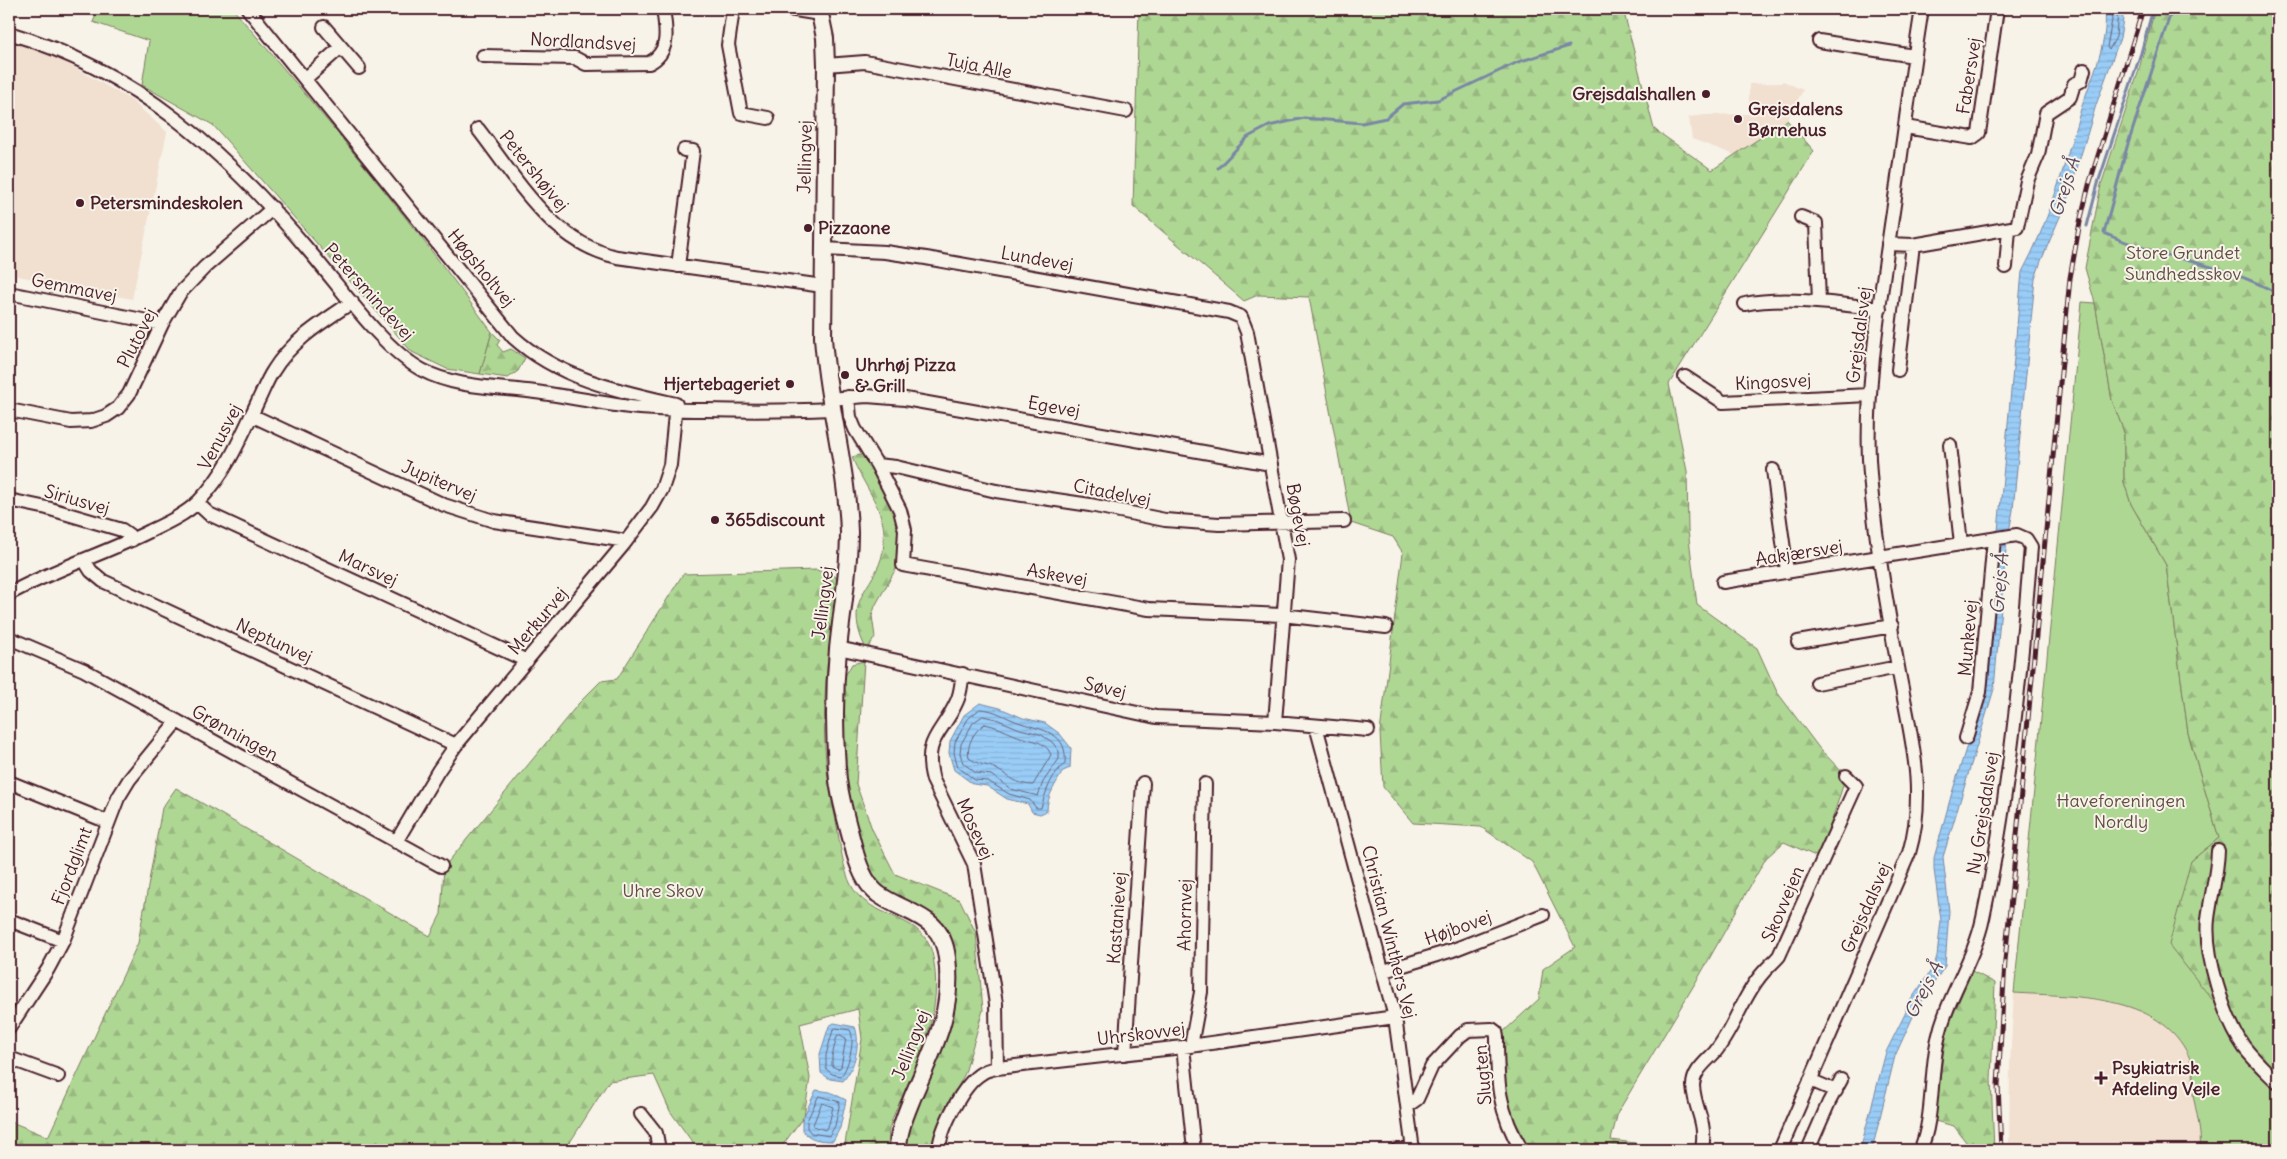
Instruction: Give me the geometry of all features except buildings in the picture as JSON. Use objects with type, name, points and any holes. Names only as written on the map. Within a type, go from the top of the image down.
[{"type":"main road","name":"Jellingvej","points":[[820,12],[825,38],[826,65],[822,286],[825,372],[842,458],[848,530],[846,587],[838,648],[836,745],[839,783],[860,870],[876,893],[920,915],[936,929],[947,956],[949,991],[942,1028],[899,1133],[898,1150]]},
{"type":"street","name":"Høgsholtvej","points":[[248,9],[306,78],[513,337],[548,364],[603,385],[676,404],[675,410]]},
{"type":"street","name":"Nordlandsvej","points":[[484,56],[575,58],[586,64],[650,63],[657,59],[663,50],[666,35],[664,9]]},
{"type":"street","points":[[733,9],[728,46],[741,113],[768,118]]},
{"type":"street","points":[[789,9],[820,12]]},
{"type":"street","name":"Grejsdalsvej","points":[[1780,1150],[1909,853],[1916,830],[1918,790],[1914,752],[1881,559],[1870,459],[1869,395],[1888,244],[1922,9]]},
{"type":"street","name":"Fabersvej","points":[[1905,127],[1972,138],[1979,132],[1997,9]]},
{"type":"street","points":[[324,27],[359,68]]},
{"type":"street","name":"Petersmindevej","points":[[9,33],[43,43],[77,58],[154,102],[197,134],[273,208],[392,348],[417,367],[441,378],[460,383],[631,407],[675,410],[830,404]]},
{"type":"street","points":[[1819,41],[1914,56]]},
{"type":"street","points":[[306,78],[341,48]]},
{"type":"street","name":"Tuja Alle","points":[[826,65],[865,62],[1126,111]]},
{"type":"street","points":[[1888,244],[1912,245],[2016,227],[2027,181],[2038,155],[2046,114],[2070,97],[2074,84],[2082,81],[2084,70]]},
{"type":"street","name":"Petershøjvej","points":[[478,129],[547,219],[579,244],[602,254],[822,286]]},
{"type":"street","points":[[678,266],[692,151],[684,150]]},
{"type":"street","name":"Plutovej","points":[[9,410],[71,422],[91,421],[106,416],[118,408],[129,394],[162,324],[180,294],[205,267],[273,208]]},
{"type":"street","points":[[1801,217],[1816,223],[1819,302]]},
{"type":"street","points":[[2006,266],[2009,229]]},
{"type":"street","points":[[1898,370],[1912,245]]},
{"type":"street","name":"Lundevej","points":[[824,249],[885,252],[926,258],[1229,312],[1241,318]]},
{"type":"street","name":"Gemmavej","points":[[9,293],[162,324]]},
{"type":"street","points":[[1745,304],[1762,300],[1819,302],[1880,309]]},
{"type":"street","name":"Venusvej","points":[[9,594],[29,582],[132,540],[175,518],[197,503],[217,482],[230,462],[272,372],[285,354],[305,335],[352,302]]},
{"type":"street","name":"Bøgevej","points":[[1241,318],[1247,332],[1288,560],[1282,615],[1275,722]]},
{"type":"street","name":"Kingosvej","points":[[1686,376],[1723,402],[1869,395]]},
{"type":"street","name":"Egevej","points":[[830,404],[848,397],[868,396],[905,399],[1271,464]]},
{"type":"street","name":"Askevej","points":[[848,397],[850,417],[855,429],[877,465],[900,510],[905,530],[903,565],[1149,609],[1282,615],[1386,627]]},
{"type":"street","name":"Merkurvej","points":[[396,842],[438,771],[456,745],[624,544],[652,507],[662,489],[670,465],[675,410]]},
{"type":"street","name":"Jupitervej","points":[[251,415],[444,505],[467,513],[494,521],[620,540],[624,544]]},
{"type":"street","points":[[1950,444],[1961,544]]},
{"type":"street","name":"Citadelvej","points":[[877,465],[896,466],[996,491],[1090,505],[1164,520],[1219,524],[1344,521]]},
{"type":"street","points":[[1773,470],[1787,571]]},
{"type":"street","name":"Siriusvej","points":[[9,500],[47,508],[122,530],[132,540]]},
{"type":"street","name":"Marsvej","points":[[197,503],[209,514],[527,661]]},
{"type":"street","name":"Ny Grejsdalsvej","points":[[1881,559],[2012,536],[2023,537],[2029,541],[2031,547],[2010,765],[1983,920],[1975,947],[1946,1012],[1938,1038],[1926,1127],[1920,1150]]},
{"type":"street","name":"Munkevej","points":[[1966,738],[1980,692],[1995,538]]},
{"type":"street","name":"Aakjærsvej","points":[[1723,582],[1787,571],[1881,559]]},
{"type":"street","name":"Neptunvej","points":[[84,560],[91,571],[103,581],[456,745]]},
{"type":"street","points":[[1798,642],[1892,626]]},
{"type":"street","name":"Grønningen","points":[[9,638],[84,670],[441,866]]},
{"type":"street","name":"Søvej","points":[[838,648],[1156,717],[1180,720],[1275,722],[1368,730]]},
{"type":"street","points":[[1817,683],[1898,667]]},
{"type":"street","name":"Mosevej","points":[[963,674],[958,700],[931,743],[928,754],[929,767],[933,780],[974,864],[996,1004],[997,1068]]},
{"type":"street","name":"Fjordglimt","points":[[9,1028],[48,969],[62,941],[108,822],[129,780],[178,721]]},
{"type":"street","name":"Christian Winthers Vej","points":[[1316,726],[1395,1017],[1413,1149]]},
{"type":"street","name":"Skovvejen","points":[[1702,1150],[1705,1136],[1703,1120],[1693,1086],[1694,1077],[1716,1051],[1750,990],[1779,956],[1856,786],[1846,776]]},
{"type":"street","points":[[9,782],[108,822]]},
{"type":"street","name":"Kastanievej","points":[[1125,1054],[1143,784]]},
{"type":"street","name":"Ahornvej","points":[[1194,1150],[1187,1047],[1201,992],[1204,784]]},
{"type":"street","points":[[2218,851],[2217,875],[2208,920],[2209,941],[2215,976],[2224,1007],[2244,1047],[2278,1083]]},
{"type":"street","name":"Højbovej","points":[[1384,971],[1453,950],[1543,915]]},
{"type":"street","points":[[9,920],[62,941]]},
{"type":"street","name":"Uhrskovvej","points":[[939,1150],[940,1137],[951,1112],[975,1079],[983,1072],[997,1068],[1187,1047],[1395,1017]]},
{"type":"street","name":"Slugten","points":[[1407,1106],[1417,1099],[1432,1066],[1460,1036],[1468,1030],[1492,1028],[1497,1037],[1498,1088],[1503,1111],[1512,1134],[1522,1150]]},
{"type":"street","points":[[9,1058],[58,1076]]},
{"type":"street","points":[[1808,1150],[1838,1085],[1810,1080]]},
{"type":"street","points":[[641,1114],[656,1133],[659,1150]]},
{"type":"street","points":[[1397,1150],[1413,1149]]},
{"type":"shaded area","name":"Petersmindeskolen","points":[[9,41],[31,47],[63,61],[131,100],[167,132],[132,299],[9,274]]},
{"type":"shaded area","name":"Grejsdalens Børnehus","points":[[1783,81],[1803,90],[1787,120],[1735,155],[1692,139],[1689,117],[1749,114],[1749,84],[1781,83]]},
{"type":"shaded area","name":"Psykiatrisk Afdeling Vejle","points":[[2014,993],[2079,997],[2124,1005],[2150,1013],[2176,1033],[2193,1065],[2193,1092],[2201,1142],[2200,1150],[2009,1150],[2010,1065]]},
{"type":"green space","points":[[99,9],[233,9],[366,168],[492,332],[480,374],[447,369],[412,352],[213,125],[142,85],[149,41],[93,22]]},
{"type":"green space","points":[[1139,9],[1623,9],[1654,129],[1712,170],[1787,120],[1814,151],[1669,384],[1687,471],[1688,530],[1697,605],[1757,648],[1777,692],[1819,748],[1846,776],[1820,858],[1784,842],[1766,858],[1700,975],[1618,1112],[1611,1140],[1635,1143],[1635,1150],[1529,1150],[1520,1135],[1506,1094],[1502,1033],[1539,999],[1543,969],[1575,947],[1532,862],[1481,827],[1413,823],[1383,787],[1380,732],[1403,553],[1393,537],[1351,523],[1309,297],[1258,295],[1244,301],[1133,206]]},
{"type":"green space","name":"Store Grundet Sundhedsskov","points":[[2155,9],[2278,9],[2278,1073],[2256,1055],[2169,945],[2191,861],[2219,838],[2188,733],[2166,565],[2131,504],[2124,482],[2124,432],[2112,400],[2095,303],[2085,268],[2101,185],[2138,73]]},
{"type":"green space","name":"Haveforeningen Nordly","points":[[2082,302],[2095,303],[2112,400],[2124,432],[2124,482],[2131,504],[2166,565],[2188,733],[2219,838],[2191,861],[2256,1055],[2278,1073],[2278,1150],[2200,1150],[2199,1129],[2193,1094],[2192,1064],[2180,1041],[2162,1024],[2141,1011],[2117,1003],[2091,999],[2014,993]]},
{"type":"green space","points":[[492,332],[500,340],[497,345],[503,352],[511,349],[525,358],[518,371],[508,378],[480,374]]},
{"type":"green space","points":[[863,454],[870,461],[899,521],[900,536],[898,565],[875,606],[872,616],[875,637],[869,647],[865,647],[859,629],[857,614],[859,602],[881,558],[884,531],[878,509],[852,457]]},
{"type":"green space","name":"Uhre Skov","points":[[817,570],[835,576],[838,582],[827,665],[824,727],[828,777],[846,872],[851,885],[871,906],[907,923],[923,936],[931,948],[934,963],[936,984],[931,1023],[918,1062],[893,1117],[889,1129],[888,1150],[844,1150],[862,1039],[858,1009],[800,1024],[810,1078],[804,1116],[779,1150],[698,1150],[670,1111],[654,1075],[609,1081],[565,1150],[9,1150],[9,1121],[48,1137],[138,943],[162,808],[176,788],[430,936],[441,914],[444,867],[579,703],[601,681],[617,679],[683,574]]},
{"type":"green space","points":[[864,661],[856,784],[872,829],[895,874],[960,900],[976,933],[983,1010],[965,1073],[938,1128],[935,1150],[904,1150],[906,1131],[955,981],[955,953],[946,929],[934,914],[886,891],[876,882],[870,871],[853,822],[842,755],[842,681],[852,664]]},
{"type":"green space","points":[[1972,971],[1995,983],[1991,1079],[1994,1150],[1972,1150],[1954,1126],[1935,1121],[1946,1031]]},
{"type":"water","name":"Grejs Å","points":[[2105,9],[2122,9],[2123,19],[2120,38],[2096,105],[2068,198],[2035,279],[2013,510],[2006,549],[1994,689],[1943,857],[1949,911],[1945,966],[1916,1010],[1895,1056],[1872,1150],[1860,1150],[1886,1052],[1906,1012],[1906,1007],[1934,966],[1937,956],[1941,920],[1934,858],[1975,720],[1998,531],[2022,272],[2040,235],[2054,197],[2082,105],[2097,65],[2104,37]]},
{"type":"water","points":[[980,703],[1000,708],[1023,718],[1045,723],[1060,734],[1071,748],[1070,768],[1063,771],[1055,785],[1050,795],[1047,811],[1040,814],[1032,812],[1028,804],[1007,799],[987,786],[973,784],[954,770],[949,753],[950,741],[964,715]]},
{"type":"water","points":[[834,1023],[855,1027],[857,1033],[857,1048],[854,1062],[843,1081],[830,1079],[821,1073],[820,1054],[829,1026]]},
{"type":"water","points":[[816,1090],[830,1092],[846,1100],[840,1128],[833,1141],[816,1139],[808,1136],[802,1130],[802,1120]]},
{"type":"waterway","points":[[2087,226],[2099,180],[2141,53],[2153,9]]},
{"type":"waterway","points":[[2172,9],[2127,147],[2104,233],[2125,242],[2236,275],[2278,294]]},
{"type":"waterway","points":[[1218,168],[1248,137],[1269,126],[1304,118],[1362,123],[1386,118],[1403,104],[1438,100],[1518,62],[1569,46]]},
{"type":"railway","points":[[2001,1150],[1998,1085],[2005,961],[2070,278],[2089,185],[2143,9]]},
{"type":"place","name":"Grejsdalshallen","points":[[1706,94]]},
{"type":"place","name":"Grejsdalens Børnehus","points":[[1738,119]]},
{"type":"place","name":"Petersmindeskolen","points":[[80,203]]},
{"type":"place","name":"Pizzaone","points":[[808,228]]},
{"type":"place","name":"Uhrhøj Pizza & Grill","points":[[845,375]]},
{"type":"place","name":"Hjertebageriet","points":[[790,384]]},
{"type":"place","name":"365discount","points":[[715,520]]},
{"type":"place","name":"Psykiatrisk Afdeling Vejle","points":[[2101,1078]]}]
